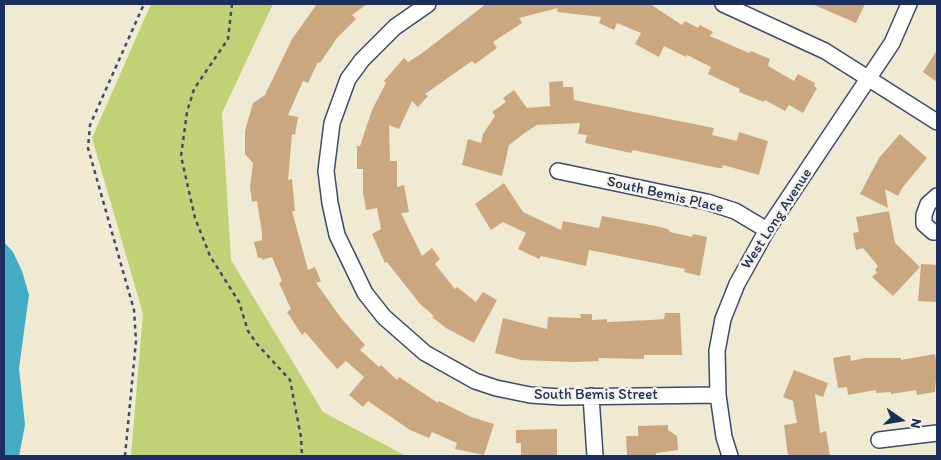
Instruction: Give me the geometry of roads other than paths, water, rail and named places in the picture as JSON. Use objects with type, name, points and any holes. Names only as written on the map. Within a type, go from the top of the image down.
[{"type":"street","name":"South Bemis Street","points":[[428,4],[395,27],[362,60],[348,79],[332,122],[326,171],[337,235],[346,257],[366,293],[384,316],[425,353],[475,381],[530,395],[718,395]]},
{"type":"street","points":[[723,4],[825,51],[869,77],[937,122]]},
{"type":"street","name":"West Long Avenue","points":[[730,456],[724,437],[718,395],[717,351],[723,320],[737,284],[767,230],[892,43],[909,4]]},
{"type":"street","name":"South Bemis Place","points":[[558,171],[707,202],[735,211],[767,230]]},
{"type":"street","points":[[937,196],[928,204],[924,215],[924,224],[933,232],[937,232]]},
{"type":"street","points":[[591,396],[595,456]]},
{"type":"street","points":[[879,440],[937,433]]},
{"type":"water","points":[[4,242],[13,252],[22,271],[29,295],[19,368],[25,425],[19,456],[4,456]]}]
